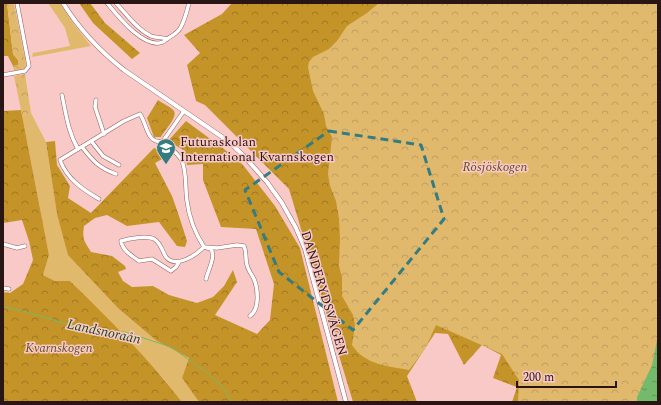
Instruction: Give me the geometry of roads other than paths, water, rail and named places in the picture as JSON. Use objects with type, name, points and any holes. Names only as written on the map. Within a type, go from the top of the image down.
[{"type":"main road","name":"DANDERYDSVÄGEN","points":[[63,3],[86,36],[112,60],[228,141],[243,155],[267,182],[288,214],[305,249],[346,402]]},
{"type":"street","points":[[3,75],[25,71],[30,66],[17,3]]},
{"type":"street","points":[[107,3],[131,29],[147,41],[158,43],[164,42],[178,32],[182,26],[189,3]]},
{"type":"street","points":[[116,3],[145,32],[151,36],[167,39]]},
{"type":"street","points":[[62,95],[68,127],[72,139],[99,167],[116,174]]},
{"type":"street","points":[[96,100],[96,107],[104,134]]},
{"type":"street","points":[[163,141],[184,111]]},
{"type":"street","points":[[99,198],[84,190],[76,183],[64,169],[60,160],[92,142],[124,121],[140,114],[149,135],[154,141],[163,141],[182,161],[190,219],[204,247],[211,249],[213,253],[213,260],[206,279]]},
{"type":"street","points":[[92,142],[103,156],[119,165]]},
{"type":"street","points":[[179,262],[171,271],[152,259],[139,261],[122,247],[121,241],[152,238],[159,244],[168,259],[173,262],[179,262],[198,254],[204,247]]},
{"type":"street","points":[[3,244],[17,248],[25,246]]},
{"type":"street","points":[[204,247],[217,248],[237,245],[244,246],[246,251],[247,267],[253,277],[256,289],[256,308],[250,316]]},
{"type":"street","points":[[3,288],[9,289]]},
{"type":"water","points":[[658,335],[658,402],[637,402],[637,397],[652,365]]},
{"type":"waterway","name":"Landsnoraån","points":[[3,307],[19,310],[74,326],[104,332],[125,332],[171,347],[202,369],[221,385],[232,402]]},
{"type":"place","name":"Futuraskolan International Kvarnskogen","points":[[166,165]]},
{"type":"park label","name":"Rösjöskogen","points":[[495,166]]},
{"type":"park label","name":"Kvarnskogen","points":[[59,347]]}]
